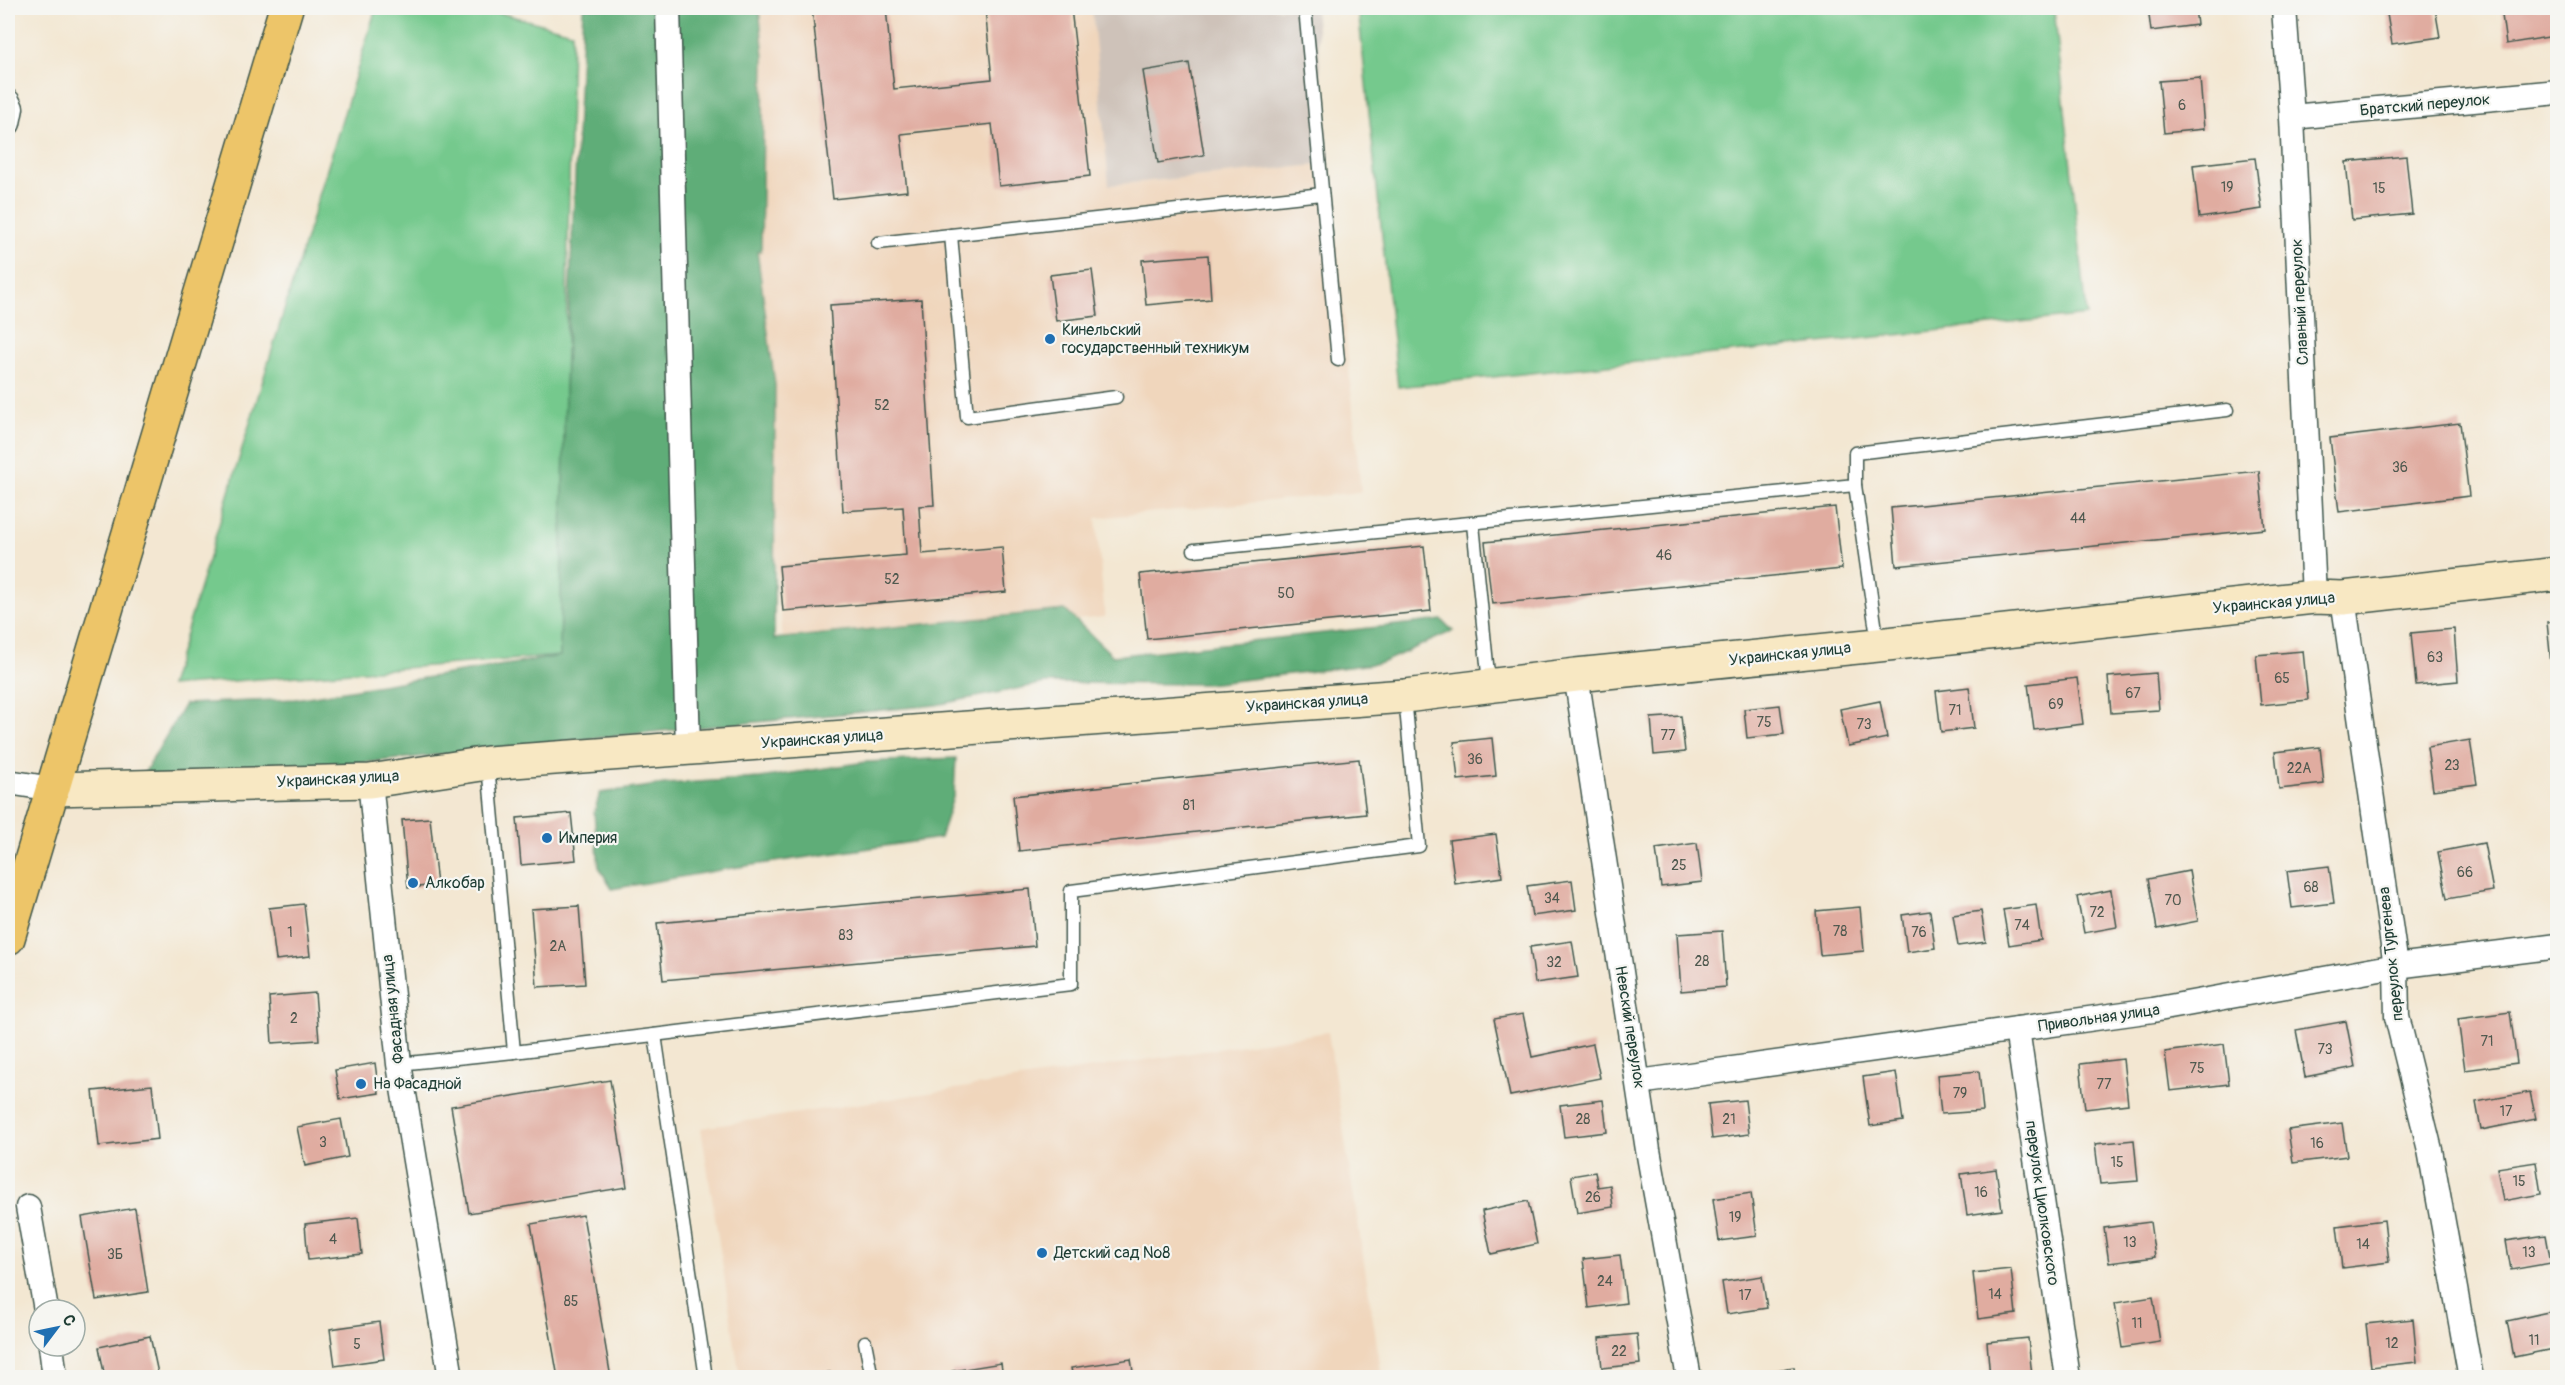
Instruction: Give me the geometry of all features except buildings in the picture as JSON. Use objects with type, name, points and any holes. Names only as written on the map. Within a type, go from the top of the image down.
[{"type":"main road","points":[[8,938],[286,8]]},
{"type":"main road","name":"Украинская улица","points":[[53,789],[370,781],[488,763],[1405,696],[1576,675],[2558,574]]},
{"type":"street","points":[[668,8],[688,748]]},
{"type":"street","name":"Славный переулок","points":[[2284,8],[2329,597]]},
{"type":"street","name":"Братский переулок","points":[[2292,117],[2558,92]]},
{"type":"street","points":[[8,102],[11,108],[8,123]]},
{"type":"street","name":"переулок Тургенева","points":[[2329,597],[2396,966],[2397,1017],[2430,1150],[2471,1377]]},
{"type":"street","name":"Невский переулок","points":[[1576,675],[1648,1150],[1689,1377]]},
{"type":"street","name":"Фасадная улица","points":[[370,781],[399,1064],[451,1377]]},
{"type":"street","points":[[8,782],[53,789]]},
{"type":"street","name":"Привольная улица","points":[[1639,1082],[2153,1010],[2396,966],[2558,946]]},
{"type":"street","name":"переулок Циолковского","points":[[2017,1029],[2068,1377]]},
{"type":"street","points":[[28,1207],[44,1298]]},
{"type":"street","points":[[53,1358],[56,1377]]},
{"type":"lane","points":[[1305,8],[1338,360]]},
{"type":"lane","points":[[878,243],[1322,194]]},
{"type":"lane","points":[[951,235],[967,417],[1116,397]]},
{"type":"lane","points":[[1878,645],[1855,485],[1855,453],[2227,410]]},
{"type":"lane","points":[[1194,550],[1855,485]]},
{"type":"lane","points":[[1473,524],[1489,686]]},
{"type":"lane","points":[[399,1064],[1071,984],[1071,891],[1419,846],[1405,696]]},
{"type":"lane","points":[[488,763],[514,1052]]},
{"type":"lane","points":[[655,1035],[706,1377]]},
{"type":"lane","points":[[866,1342],[872,1377]]},
{"type":"shaded area","name":"Кинельский государственный техникум","points":[[721,8],[1092,8],[1110,185],[1329,164],[1361,492],[1096,518],[1105,617],[784,648]]},
{"type":"shaded area","points":[[1092,8],[1315,8],[1329,164],[1109,185]]},
{"type":"shaded area","name":"Детский сад №8","points":[[1328,1032],[1382,1377],[740,1377],[701,1128]]},
{"type":"green space","points":[[376,8],[481,8],[572,32],[560,656],[170,686]]},
{"type":"green space","points":[[583,8],[759,8],[764,57],[761,251],[757,251],[775,385],[774,639],[1065,610],[1113,656],[1442,620],[1453,631],[1381,663],[1208,684],[1046,683],[936,705],[662,731],[136,787],[185,704],[295,699],[560,656],[565,388]]},
{"type":"green space","points":[[1358,8],[2054,8],[2087,315],[1398,387]]},
{"type":"green space","points":[[956,758],[954,794],[940,838],[732,868],[612,889],[599,867],[594,813],[600,793],[665,784],[760,778],[866,762]]},
{"type":"place","name":"Кинельский государственный техникум","points":[[1050,339]]},
{"type":"place","name":"Империя","points":[[547,838]]},
{"type":"place","name":"Алкобар","points":[[413,883]]},
{"type":"place","name":"На Фасадной","points":[[361,1084]]},
{"type":"place","name":"Детский сад №8","points":[[1042,1253]]}]
